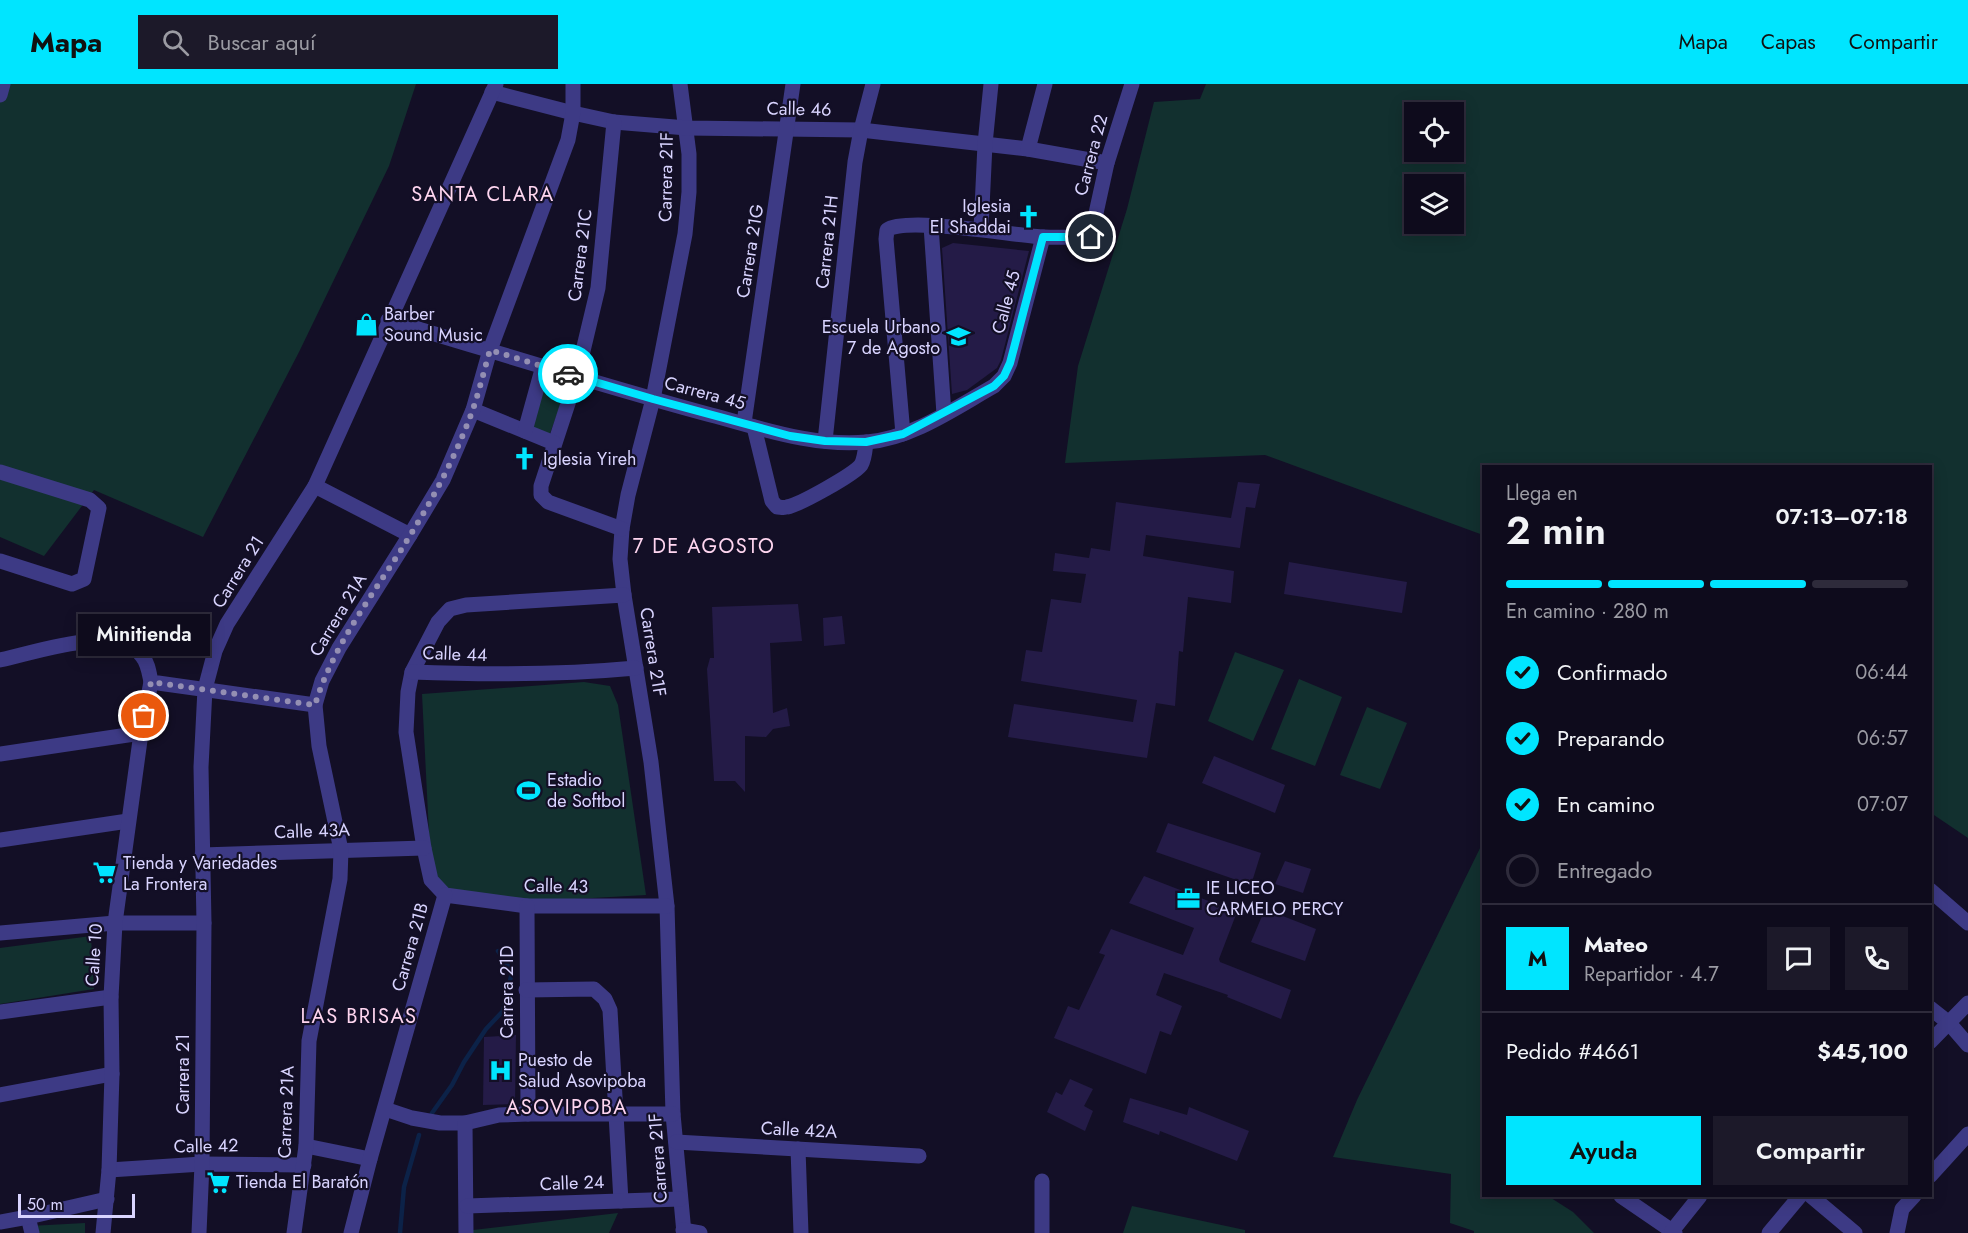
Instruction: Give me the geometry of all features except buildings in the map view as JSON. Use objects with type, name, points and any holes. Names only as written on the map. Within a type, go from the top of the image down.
[{"type":"street","points":[[0,95],[3,84]]},
{"type":"street","name":"Carrera 21A","points":[[294,1233],[306,1146],[309,1041],[340,879],[341,850],[319,746],[315,705],[322,681],[339,648],[443,480],[473,410],[490,350],[568,140],[573,113],[573,84]]},
{"type":"street","name":"Carrera 21F","points":[[680,84],[687,128],[689,192],[685,234],[653,399],[628,495],[620,559],[651,762],[667,906],[673,1114],[683,1231]]},
{"type":"street","name":"Carrera 21G","points":[[749,425],[793,84]]},
{"type":"street","name":"Carrera 21H","points":[[825,441],[861,130],[873,84]]},
{"type":"street","points":[[981,229],[985,144],[991,84]]},
{"type":"street","points":[[1028,149],[1045,84]]},
{"type":"street","name":"Carrera 22","points":[[1043,237],[1091,237],[1107,163],[1132,84]]},
{"type":"street","name":"Calle 46","points":[[494,88],[573,113],[614,122],[687,128],[861,130],[1028,149],[1107,163]]},
{"type":"street","name":"Carrera 21","points":[[199,1233],[202,1164],[204,923],[201,767],[205,689],[215,651],[227,624],[315,486],[494,88]]},
{"type":"street","name":"Carrera 21C","points":[[614,122],[598,288],[576,376],[541,486],[541,495],[548,502],[622,529]]},
{"type":"street","points":[[903,434],[887,230],[893,226],[931,226],[981,229],[1043,237]]},
{"type":"street","points":[[931,226],[944,414]]},
{"type":"street","name":"Calle 45","points":[[1004,376],[1010,363],[1043,237]]},
{"type":"street","name":"Carrera 45","points":[[388,320],[653,399],[790,436],[825,441],[866,442],[903,434],[994,386],[1004,376]]},
{"type":"street","points":[[525,431],[543,366]]},
{"type":"street","points":[[473,410],[554,443]]},
{"type":"street","points":[[749,425],[772,501],[777,507],[788,507],[855,471],[865,456],[866,442]]},
{"type":"street","points":[[0,472],[90,500],[99,508],[84,579],[78,583],[72,584],[0,561]]},
{"type":"street","points":[[315,486],[410,535]]},
{"type":"street","name":"Calle 44","points":[[624,595],[466,604],[450,609],[438,622],[412,672],[504,675],[580,673],[636,668]]},
{"type":"street","points":[[0,660],[81,642],[110,640],[129,645],[141,654],[148,665],[151,682],[315,705]]},
{"type":"street","points":[[0,651],[15,657]]},
{"type":"street","name":"Carrera 21B","points":[[351,1233],[445,895],[431,880],[406,732],[408,692],[412,672]]},
{"type":"street","name":"Calle 10","points":[[103,1233],[109,1170],[112,1074],[111,997],[115,923],[141,733],[151,682]]},
{"type":"street","points":[[0,754],[141,733]]},
{"type":"street","points":[[0,840],[128,821]]},
{"type":"street","name":"Calle 43A","points":[[202,855],[424,848]]},
{"type":"street","points":[[1932,892],[1968,923]]},
{"type":"street","name":"Calle 43","points":[[445,895],[527,906],[667,906]]},
{"type":"street","name":"Carrera 21D","points":[[527,906],[528,1114]]},
{"type":"street","points":[[0,933],[115,923],[204,923]]},
{"type":"street","points":[[526,990],[594,989],[605,999],[610,1010],[621,1201]]},
{"type":"street","points":[[0,1012],[111,997]]},
{"type":"street","points":[[1932,1040],[1968,1003]]},
{"type":"street","points":[[1932,1010],[1949,1023],[1968,1045]]},
{"type":"street","points":[[0,1095],[112,1074]]},
{"type":"street","points":[[385,1108],[411,1118],[440,1124],[465,1123],[499,1115],[673,1114]]},
{"type":"street","points":[[465,1123],[466,1233]]},
{"type":"street","points":[[1932,1174],[1968,1134]]},
{"type":"street","name":"Calle 42A","points":[[676,1142],[919,1156]]},
{"type":"street","points":[[306,1146],[370,1159]]},
{"type":"street","points":[[798,1149],[801,1233]]},
{"type":"street","name":"Calle 42","points":[[109,1170],[202,1164],[304,1165]]},
{"type":"street","points":[[1042,1181],[1042,1233]]},
{"type":"street","points":[[1622,1197],[1674,1232],[1699,1197]]},
{"type":"street","points":[[1769,1233],[1799,1197]]},
{"type":"street","points":[[1812,1197],[1855,1233]]},
{"type":"street","points":[[1897,1233],[1902,1209],[1913,1197]]},
{"type":"street","points":[[0,1222],[107,1198]]},
{"type":"street","name":"Calle 24","points":[[466,1206],[680,1199]]},
{"type":"street","points":[[28,1217],[32,1233]]},
{"type":"street","points":[[683,1231],[700,1233]]},
{"type":"green space","points":[[0,84],[416,84],[389,166],[299,352],[203,537],[94,490],[44,556],[0,537]]},
{"type":"green space","points":[[1206,84],[1968,84],[1968,838],[1932,814],[1932,465],[1482,465],[1482,535],[1265,455],[1065,463],[1078,366],[1127,209],[1154,102],[1200,99]]},
{"type":"green space","points":[[544,387],[565,392],[548,439],[530,432]]},
{"type":"green space","points":[[1235,652],[1284,670],[1253,741],[1208,721]]},
{"type":"green space","points":[[1299,679],[1342,697],[1315,766],[1271,749]]},
{"type":"green space","name":"Estadio de Softbol","points":[[584,682],[610,686],[618,705],[646,895],[522,902],[443,891],[431,874],[422,694]]},
{"type":"green space","points":[[1367,707],[1407,723],[1380,789],[1340,775]]},
{"type":"green space","points":[[1482,844],[1482,1197],[1550,1197],[1573,1212],[1594,1233],[1474,1233],[1474,1231],[1450,1223],[1451,1174],[1333,1157],[1357,1100]]},
{"type":"green space","points":[[91,936],[94,989],[0,1004],[0,948]]},
{"type":"green space","points":[[1132,1206],[1245,1230],[1245,1233],[1123,1233]]},
{"type":"green space","points":[[618,1213],[609,1233],[473,1233],[473,1230]]},
{"type":"green space","points":[[85,1223],[85,1233],[32,1233],[30,1226]]},
{"type":"waterway","points":[[432,1113],[486,1029],[503,1011],[512,972],[498,951]]},
{"type":"waterway","points":[[400,1233],[404,1187],[419,1135]]},
{"type":"way so far","points":[[144,716],[151,682],[315,705],[322,681],[339,648],[443,480],[473,410],[490,350],[568,374]]},
{"type":"place","name":"Iglesia El Shaddai","points":[[1029,216]]},
{"type":"place","name":"Barber Sound Music","points":[[366,324]]},
{"type":"place","name":"Escuela Urbano 7 de Agosto","points":[[958,337]]},
{"type":"place","name":"Iglesia Yireh","points":[[525,459]]},
{"type":"place","name":"Minitienda","points":[[144,716]]},
{"type":"place","name":"Estadio de Softbol","points":[[529,790]]},
{"type":"place","name":"Tienda y Variedades La Frontera","points":[[105,873]]},
{"type":"place","name":"IE LICEO CARMELO PERCY","points":[[1188,898]]},
{"type":"place","name":"Puesto de Salud Asovipoba","points":[[500,1070]]},
{"type":"place","name":"Tienda El Baratón","points":[[218,1182]]},
{"type":"district","name":"SANTA CLARA","points":[[483,194]]},
{"type":"district","name":"7 DE AGOSTO","points":[[704,546]]},
{"type":"district","name":"LAS BRISAS","points":[[359,1016]]},
{"type":"district","name":"ASOVIPOBA","points":[[567,1107]]},
{"type":"route","points":[[568,374],[790,436],[825,441],[866,442],[903,434],[994,386],[1004,376],[1010,363],[1043,237],[1091,237]]}]
